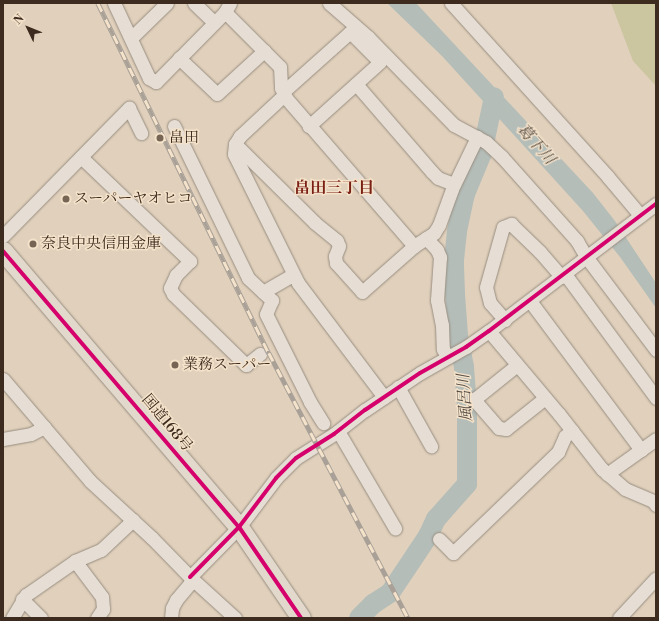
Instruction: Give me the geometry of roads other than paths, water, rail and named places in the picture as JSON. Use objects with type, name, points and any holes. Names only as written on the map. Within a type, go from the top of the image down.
[{"type":"highway","name":"国道168号","points":[[3,251],[238,526],[301,618]]},
{"type":"street","points":[[114,3],[149,78],[156,82],[227,7],[264,51],[280,67],[279,79],[283,94],[414,246]]},
{"type":"street","points":[[131,38],[166,3]]},
{"type":"street","points":[[194,3],[214,22]]},
{"type":"street","points":[[329,3],[368,37],[454,125],[486,142],[502,157],[564,225],[656,350]]},
{"type":"street","points":[[451,3],[608,177],[640,216]]},
{"type":"street","points":[[309,126],[380,62],[350,32],[240,136],[235,144],[234,154],[298,283],[384,397]]},
{"type":"street","points":[[179,58],[217,94],[264,51]]},
{"type":"street","points":[[356,84],[432,172],[438,178],[454,184]]},
{"type":"street","points":[[3,236],[129,108],[141,133]]},
{"type":"street","points":[[174,126],[248,278],[272,300],[266,314],[310,402],[323,423]]},
{"type":"street","points":[[235,144],[315,223],[337,241],[339,246],[335,256],[336,263],[362,292],[414,246],[434,233],[439,225],[454,184],[477,137]]},
{"type":"street","points":[[81,157],[190,261],[176,275],[170,288],[173,294],[246,365],[260,354]]},
{"type":"street","points":[[171,618],[172,608],[176,600],[191,579],[238,526],[266,489],[286,466],[338,431],[398,387],[466,347],[505,320],[656,204]]},
{"type":"street","points":[[505,320],[490,303],[486,287],[503,227],[511,224],[563,276],[656,398]]},
{"type":"street","points":[[426,238],[437,250],[440,257],[437,300],[442,325],[443,349],[447,357]]},
{"type":"street","points":[[263,292],[293,274]]},
{"type":"street","points":[[530,301],[641,450]]},
{"type":"street","points":[[489,331],[572,431],[586,451],[607,474],[625,490],[655,502]]},
{"type":"street","points":[[518,365],[476,398],[477,403],[499,428],[506,429],[545,398]]},
{"type":"street","points":[[3,379],[90,481],[133,520],[191,579],[235,618]]},
{"type":"street","points":[[398,387],[431,446]]},
{"type":"street","points":[[3,439],[31,434],[44,427]]},
{"type":"street","points":[[338,431],[395,528]]},
{"type":"street","points":[[439,539],[453,553],[558,452],[565,436],[572,431]]},
{"type":"street","points":[[607,474],[656,439]]},
{"type":"street","points":[[12,618],[22,599],[75,561],[100,550],[133,520]]},
{"type":"street","points":[[75,561],[102,597],[103,608],[97,618]]},
{"type":"street","points":[[619,618],[656,578]]},
{"type":"street","points":[[22,599],[41,618]]},
{"type":"water","name":"葛下川","points":[[387,3],[416,3],[593,193],[615,221],[656,283],[656,308],[620,257],[583,211],[442,56]]},
{"type":"waterway","name":"風呂川","points":[[359,618],[373,604],[390,593],[428,536],[436,519],[467,484],[467,407],[464,367],[458,335],[454,260],[457,231],[465,194],[482,153],[494,97]]},
{"type":"railway","points":[[98,3],[269,353],[408,618]]},
{"type":"place","name":"畠田","points":[[160,138]]},
{"type":"place","name":"スーパーヤオヒコ","points":[[66,199]]},
{"type":"place","name":"奈良中央信用金庫","points":[[33,244]]},
{"type":"place","name":"業務スーパー","points":[[175,365]]},
{"type":"district","name":"畠田三丁目","points":[[334,188]]}]
